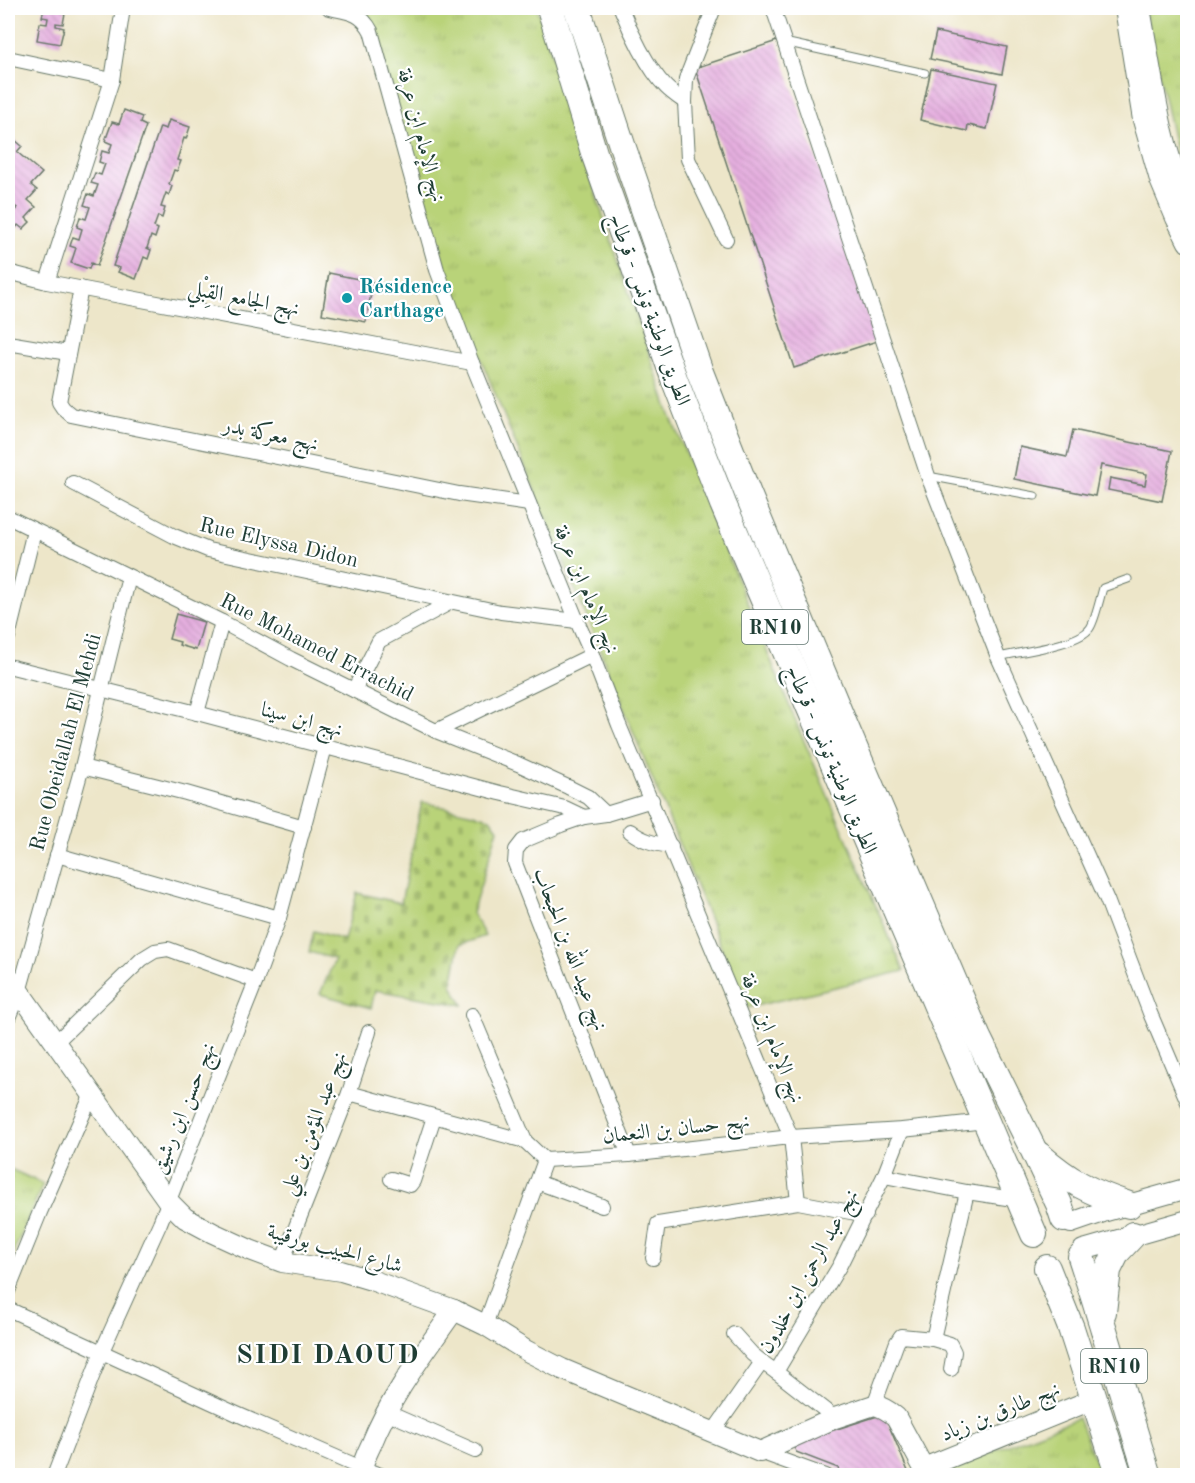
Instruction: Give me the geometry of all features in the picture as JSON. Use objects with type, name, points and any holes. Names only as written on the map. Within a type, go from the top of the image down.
[{"type":"highway","name":"الطريق الوطنية تونس - قرطاج","points":[[550,8],[595,156],[675,381],[711,473],[1034,1234]]},
{"type":"highway","name":"الطريق الوطنية تونس - قرطاج","points":[[577,8],[700,372],[748,494],[978,1038],[1068,1221]]},
{"type":"highway","points":[[1034,1151],[1074,1183],[1100,1196],[1129,1205]]},
{"type":"highway","points":[[1034,1234],[1046,1221],[1055,1219],[1068,1221]]},
{"type":"highway","name":"RN10","points":[[1068,1221],[1078,1228],[1082,1235],[1084,1242],[1082,1254],[1148,1476]]},
{"type":"highway","name":"RN10","points":[[1034,1234],[1032,1250],[1040,1264],[1047,1268],[1071,1328],[1119,1476]]},
{"type":"highway","points":[[1102,1322],[1108,1270],[1117,1252],[1133,1235]]},
{"type":"highway","points":[[1047,1268],[1054,1270],[1070,1268],[1082,1254]]},
{"type":"street","points":[[47,282],[112,80],[123,8]]},
{"type":"street","name":"نهج الإمام ابن عرفة","points":[[329,8],[359,16],[367,23],[371,31],[437,270],[472,363],[619,725],[791,1137],[798,1202]]},
{"type":"street","points":[[621,8],[643,54],[660,80],[685,102]]},
{"type":"street","points":[[714,8],[687,79],[685,102],[688,159],[726,238]]},
{"type":"street","points":[[773,8],[928,476],[998,657],[1107,900],[1150,1013],[1188,1102]]},
{"type":"street","points":[[1125,8],[1143,120],[1160,180],[1188,242]]},
{"type":"street","points":[[1140,8],[1159,120],[1180,191],[1188,208]]},
{"type":"street","points":[[8,58],[112,80]]},
{"type":"street","name":"نهج الجامع القِبْلي","points":[[8,272],[47,282],[472,363]]},
{"type":"street","name":"نهج معركة بدر","points":[[81,288],[60,402],[71,415],[459,494],[529,504]]},
{"type":"street","points":[[8,343],[68,353]]},
{"type":"street","name":"Rue Elyssa Didon","points":[[73,483],[174,536],[208,550],[501,612],[577,621]]},
{"type":"street","name":"Rue Mohamed Errachid","points":[[8,517],[436,731],[518,764],[588,796],[606,814]]},
{"type":"street","points":[[8,637],[34,531]]},
{"type":"street","name":"Rue Obeidallah El Mehdi","points":[[8,1018],[19,992],[82,767],[129,578]]},
{"type":"street","points":[[354,690],[378,640],[451,602]]},
{"type":"street","points":[[197,713],[222,622]]},
{"type":"street","points":[[436,731],[592,655]]},
{"type":"street","name":"نهج ابن سينا","points":[[8,666],[565,808],[584,817]]},
{"type":"street","name":"نهج حسن ابن رشيق","points":[[54,1476],[102,1351],[168,1202],[256,981],[279,918],[326,747]]},
{"type":"street","points":[[82,767],[304,826]]},
{"type":"street","name":"نهج عبيد الله بن الحبحاب","points":[[629,1155],[515,863],[516,850],[523,840],[584,817],[606,814],[652,800]]},
{"type":"street","points":[[630,831],[644,840],[658,845],[671,846]]},
{"type":"street","points":[[57,855],[279,918]]},
{"type":"street","points":[[55,1042],[142,960],[155,951],[168,949],[256,981]]},
{"type":"street","name":"شارع الحبيب بورقيبة","points":[[8,976],[168,1202],[186,1218],[250,1250],[282,1262],[340,1271],[454,1310],[562,1369],[760,1452]]},
{"type":"street","points":[[472,1015],[525,1141],[545,1160],[485,1325]]},
{"type":"street","name":"نهج عبد المؤمن بن علي","points":[[282,1262],[349,1093],[369,1032]]},
{"type":"street","points":[[349,1093],[525,1141]]},
{"type":"street","points":[[8,1291],[44,1201],[92,1094]]},
{"type":"street","points":[[391,1179],[410,1185],[413,1181],[434,1117]]},
{"type":"street","name":"نهج حسان بن النعمان","points":[[545,1160],[629,1155],[791,1137],[902,1130],[986,1121]]},
{"type":"street","name":"نهج عبد الرحمن ابن خلدون","points":[[713,1432],[762,1362],[776,1372],[840,1265],[884,1176],[902,1130]]},
{"type":"street","points":[[884,1176],[1020,1200]]},
{"type":"street","points":[[537,1182],[602,1206]]},
{"type":"street","points":[[1068,1221],[1188,1188]]},
{"type":"street","points":[[933,1340],[967,1192]]},
{"type":"street","points":[[653,1258],[658,1224],[798,1202],[866,1215]]},
{"type":"street","points":[[1082,1254],[1133,1235],[1188,1220]]},
{"type":"street","points":[[8,1309],[360,1472],[383,1476]]},
{"type":"street","points":[[360,1472],[386,1412],[454,1310]]},
{"type":"street","points":[[734,1334],[762,1362]]},
{"type":"street","points":[[760,1452],[835,1418],[874,1405],[899,1338],[904,1335],[948,1342],[953,1348],[951,1370]]},
{"type":"street","points":[[776,1372],[835,1418]]},
{"type":"street","name":"نهج طارق بن زياد","points":[[874,1405],[896,1417],[926,1472],[1094,1399]]},
{"type":"street","points":[[386,1412],[475,1451]]},
{"type":"street","points":[[760,1452],[826,1476]]},
{"type":"lane","points":[[784,42],[925,72]]},
{"type":"lane","points":[[928,476],[1035,496]]},
{"type":"lane","points":[[998,657],[1070,641],[1084,635],[1092,627],[1103,588],[1128,579]]},
{"type":"green space","points":[[366,8],[537,8],[585,162],[670,415],[801,734],[904,971],[746,1008],[441,261]]},
{"type":"green space","points":[[1144,8],[1187,8],[1187,200]]},
{"type":"green space","points":[[422,802],[490,818],[498,829],[472,913],[485,936],[459,945],[452,985],[463,1005],[375,990],[371,1008],[320,994],[335,959],[309,952],[314,931],[344,940],[357,893],[401,903]]},
{"type":"green space","points":[[8,1168],[43,1184],[8,1265]]},
{"type":"green space","points":[[1078,1418],[1101,1475],[948,1476],[945,1470]]},
{"type":"building","points":[[44,8],[66,8],[63,24],[56,23],[56,26],[64,28],[60,44],[37,40],[40,23],[47,24],[48,18],[42,17]]},
{"type":"building","points":[[936,32],[1007,47],[1002,74],[930,59]]},
{"type":"building","points":[[777,41],[877,341],[794,368],[695,68]]},
{"type":"building","points":[[931,69],[997,83],[987,129],[968,125],[967,131],[920,120]]},
{"type":"building","points":[[124,110],[142,117],[140,123],[146,126],[97,266],[91,263],[89,269],[71,263],[76,248],[70,246],[73,237],[79,239],[82,229],[77,227],[80,217],[86,219],[90,207],[84,205],[88,194],[94,196],[98,185],[91,183],[95,173],[101,175],[105,164],[99,162],[102,151],[109,153],[112,144],[105,141],[112,122],[119,124]]},
{"type":"building","points":[[169,120],[190,127],[177,160],[181,161],[177,171],[174,170],[169,184],[172,186],[169,195],[166,193],[161,207],[165,208],[162,218],[158,216],[154,227],[158,229],[155,238],[151,236],[147,248],[151,250],[148,259],[144,257],[136,279],[118,272],[120,268],[113,266],[160,127],[166,129]]},
{"type":"building","points":[[8,134],[22,146],[17,152],[42,173],[31,185],[37,190],[28,200],[36,207],[26,218],[30,222],[23,229],[18,225],[12,233],[8,230],[8,216],[9,218],[17,208],[8,201],[8,180],[12,174],[8,168],[12,163],[8,159]]},
{"type":"building","name":"Résidence Carthage","points":[[329,273],[373,282],[366,322],[322,314]]},
{"type":"building","points":[[1073,430],[1172,451],[1162,501],[1108,490],[1110,478],[1145,485],[1147,474],[1101,465],[1095,496],[1014,479],[1020,447],[1067,457]]},
{"type":"building","points":[[176,614],[204,622],[196,650],[169,639]]},
{"type":"building","points":[[884,1414],[910,1476],[841,1476],[838,1468],[796,1452],[793,1443]]},
{"type":"place","name":"Résidence Carthage","points":[[347,298]]},
{"type":"district","name":"SIDI DAOUD","points":[[328,1354]]}]
